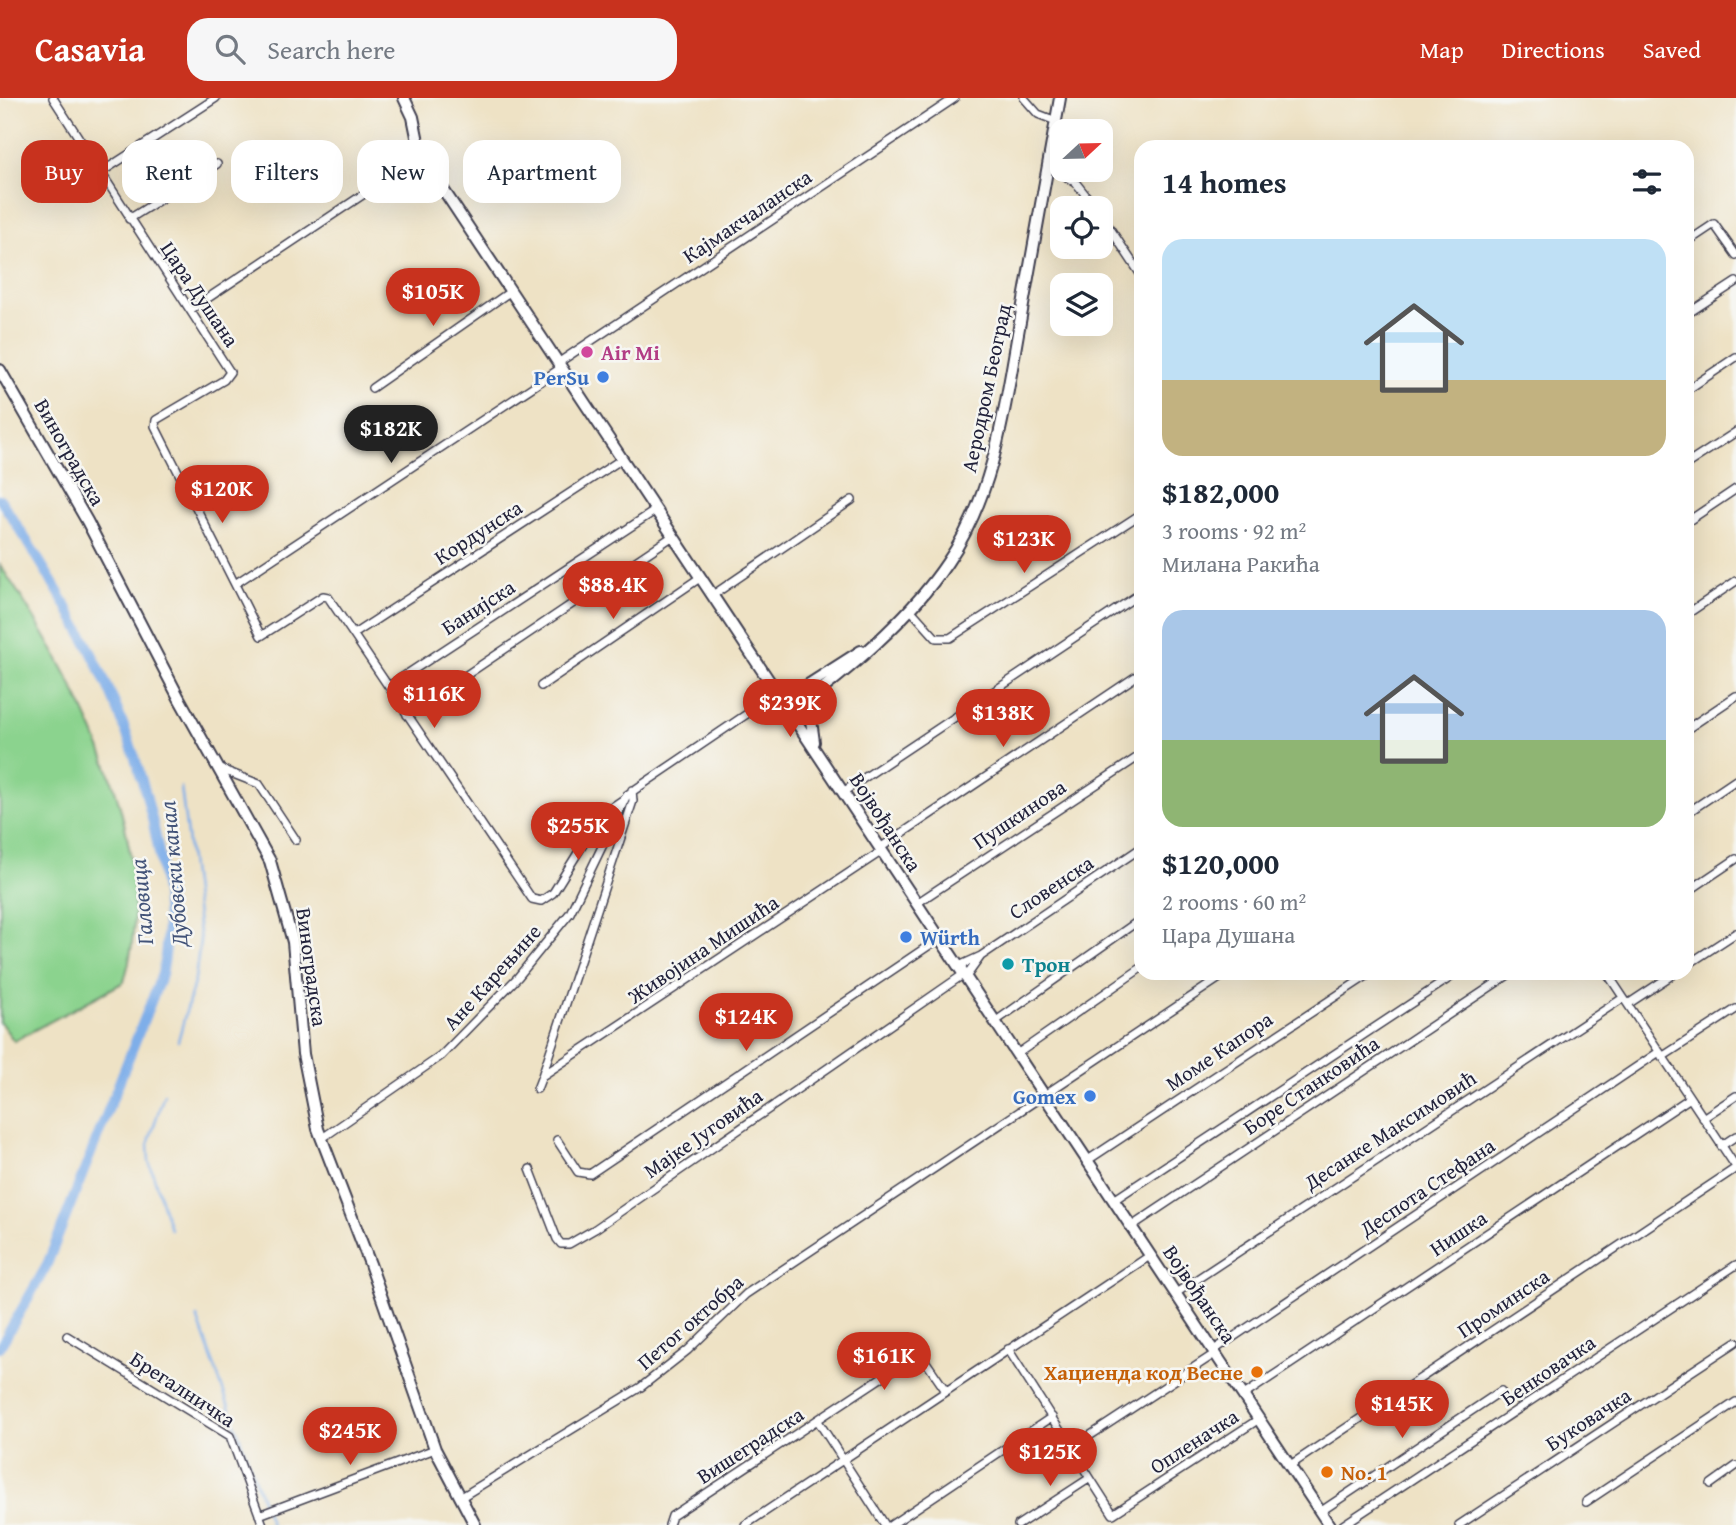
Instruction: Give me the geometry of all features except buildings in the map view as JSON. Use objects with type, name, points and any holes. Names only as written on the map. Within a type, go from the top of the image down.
[{"type":"street","name":"Цара Душана","points":[[53,98],[79,140]]},
{"type":"street","points":[[108,168],[216,98]]},
{"type":"street","name":"Војвођанска","points":[[404,98],[413,117],[418,140]]},
{"type":"street","name":"Кајмакчаланска","points":[[235,584],[955,98]]},
{"type":"street","points":[[1024,98],[1038,114],[1051,119]]},
{"type":"street","name":"Аеродром Београд","points":[[1056,119],[1060,98]]},
{"type":"street","name":"Аеродром Београд","points":[[791,713],[816,695],[910,609],[955,551],[972,517],[994,461],[1050,154]]},
{"type":"street","points":[[1048,165],[1076,183],[1087,196]]},
{"type":"street","name":"Цара Душана","points":[[108,186],[229,374],[156,420],[155,426],[263,636],[325,596],[354,634],[527,895],[537,901],[552,893],[602,814],[624,799]]},
{"type":"street","name":"Војвођанска","points":[[449,198],[1329,1525]]},
{"type":"street","points":[[190,310],[357,199]]},
{"type":"street","points":[[129,219],[155,203]]},
{"type":"street","points":[[1694,237],[1714,224],[1736,255]]},
{"type":"street","points":[[1113,233],[1134,264]]},
{"type":"street","points":[[1694,309],[1736,282]]},
{"type":"street","points":[[372,388],[511,291]]},
{"type":"street","points":[[1694,385],[1736,357]]},
{"type":"street","name":"Виноградска","points":[[0,370],[93,533],[218,768],[263,844],[281,894],[293,942],[310,1094],[321,1139],[370,1264],[435,1449],[475,1525]]},
{"type":"street","points":[[1694,459],[1736,432]]},
{"type":"street","name":"Кордунска","points":[[354,634],[622,459]]},
{"type":"street","points":[[1694,517],[1736,489]]},
{"type":"street","points":[[713,595],[852,500]]},
{"type":"street","name":"Банијска","points":[[389,687],[656,510]]},
{"type":"street","points":[[910,609],[936,638],[950,638],[1134,519]]},
{"type":"street","points":[[407,715],[673,536]]},
{"type":"street","points":[[541,687],[701,577]]},
{"type":"street","points":[[1694,609],[1736,581]]},
{"type":"street","points":[[843,792],[1134,598]]},
{"type":"street","name":"Аеродром Београд","points":[[780,697],[867,649]]},
{"type":"street","name":"Живојина Мишића","points":[[542,1076],[1134,678]]},
{"type":"street","points":[[815,748],[809,719],[816,695]]},
{"type":"street","points":[[1694,724],[1736,696]]},
{"type":"street","name":"Ане Карењине","points":[[321,1139],[441,1056],[518,977],[574,907],[624,799],[632,790],[780,697]]},
{"type":"street","name":"Пушкинова","points":[[917,903],[1134,760]]},
{"type":"street","points":[[218,768],[259,784],[296,840]]},
{"type":"street","points":[[1694,808],[1736,780]]},
{"type":"street","points":[[537,1089],[634,801],[632,790]]},
{"type":"street","name":"Словенска","points":[[963,972],[981,956],[1134,853]]},
{"type":"street","points":[[1694,887],[1736,859]]},
{"type":"street","points":[[996,1021],[1134,924]]},
{"type":"street","points":[[1694,960],[1736,933]]},
{"type":"street","points":[[557,1140],[575,1169],[582,1174],[590,1174],[940,938]]},
{"type":"street","name":"Словенска","points":[[963,972],[978,965],[981,956]]},
{"type":"street","name":"Мајке Југовића","points":[[530,1169],[557,1238],[561,1244],[569,1244],[595,1229],[963,972]]},
{"type":"street","points":[[1017,1054],[1134,973]]},
{"type":"street","name":"Петог октобра","points":[[460,1498],[641,1387],[688,1350],[746,1294],[1216,980]]},
{"type":"street","name":"Моме Капора","points":[[1088,1160],[1360,980]]},
{"type":"street","points":[[1114,1200],[1446,980]]},
{"type":"street","name":"Боре Станковића","points":[[1132,1226],[1501,980]]},
{"type":"street","points":[[1612,980],[1736,1168]]},
{"type":"street","name":"Десанке Максимовић","points":[[1176,1293],[1625,1001],[1662,980]]},
{"type":"street","name":"Деспота Стефана","points":[[1071,1448],[1661,1055],[1736,1009]]},
{"type":"street","points":[[1703,1118],[1736,1096]]},
{"type":"street","name":"Нишка","points":[[1244,1395],[1690,1098]]},
{"type":"street","points":[[1721,1146],[1736,1136]]},
{"type":"street","name":"Проминска","points":[[1289,1466],[1736,1168]]},
{"type":"street","points":[[746,1525],[1151,1255]]},
{"type":"street","name":"Бенковачка","points":[[1343,1525],[1736,1265]]},
{"type":"street","name":"Брегалничка","points":[[67,1336],[230,1436],[261,1515],[262,1525]]},
{"type":"street","name":"Буковачка","points":[[1459,1525],[1736,1342]]},
{"type":"street","name":"Опленачка","points":[[1008,1349],[1113,1514],[1259,1419]]},
{"type":"street","name":"Вишеградска","points":[[669,1522],[916,1355],[924,1359],[946,1391]]},
{"type":"street","points":[[1320,1512],[1500,1391]]},
{"type":"street","points":[[1586,1502],[1736,1402]]},
{"type":"street","points":[[891,1525],[1052,1418]]},
{"type":"street","points":[[818,1421],[885,1525]]},
{"type":"street","points":[[261,1515],[435,1449]]},
{"type":"street","points":[[1711,1484],[1736,1466]]},
{"type":"street","points":[[1018,1525],[1090,1478]]},
{"type":"green space","points":[[0,565],[29,609],[83,709],[106,763],[123,818],[133,874],[134,928],[124,982],[14,1041],[0,1022]]},
{"type":"waterway","name":"Галовица","points":[[0,499],[76,623],[116,707],[147,797],[161,863],[167,926],[162,974],[46,1267],[0,1347]]},
{"type":"waterway","name":"Дубовски канал","points":[[178,1041],[195,979],[200,941],[181,787]]},
{"type":"waterway","name":"Дубовски канал","points":[[164,1094],[148,1145],[149,1161],[170,1229]]},
{"type":"waterway","name":"Дубовски канал","points":[[197,1317],[271,1525]]},
{"type":"place","name":"Air Mi","points":[[587,352]]},
{"type":"place","name":"PerSu","points":[[603,377]]},
{"type":"place","name":"Würth","points":[[906,937]]},
{"type":"place","name":"Трон","points":[[1008,964]]},
{"type":"place","name":"Gomex","points":[[1090,1096]]},
{"type":"place","name":"Хациенда код Весне","points":[[1257,1372]]},
{"type":"place","name":"No. 1","points":[[1327,1472]]}]
